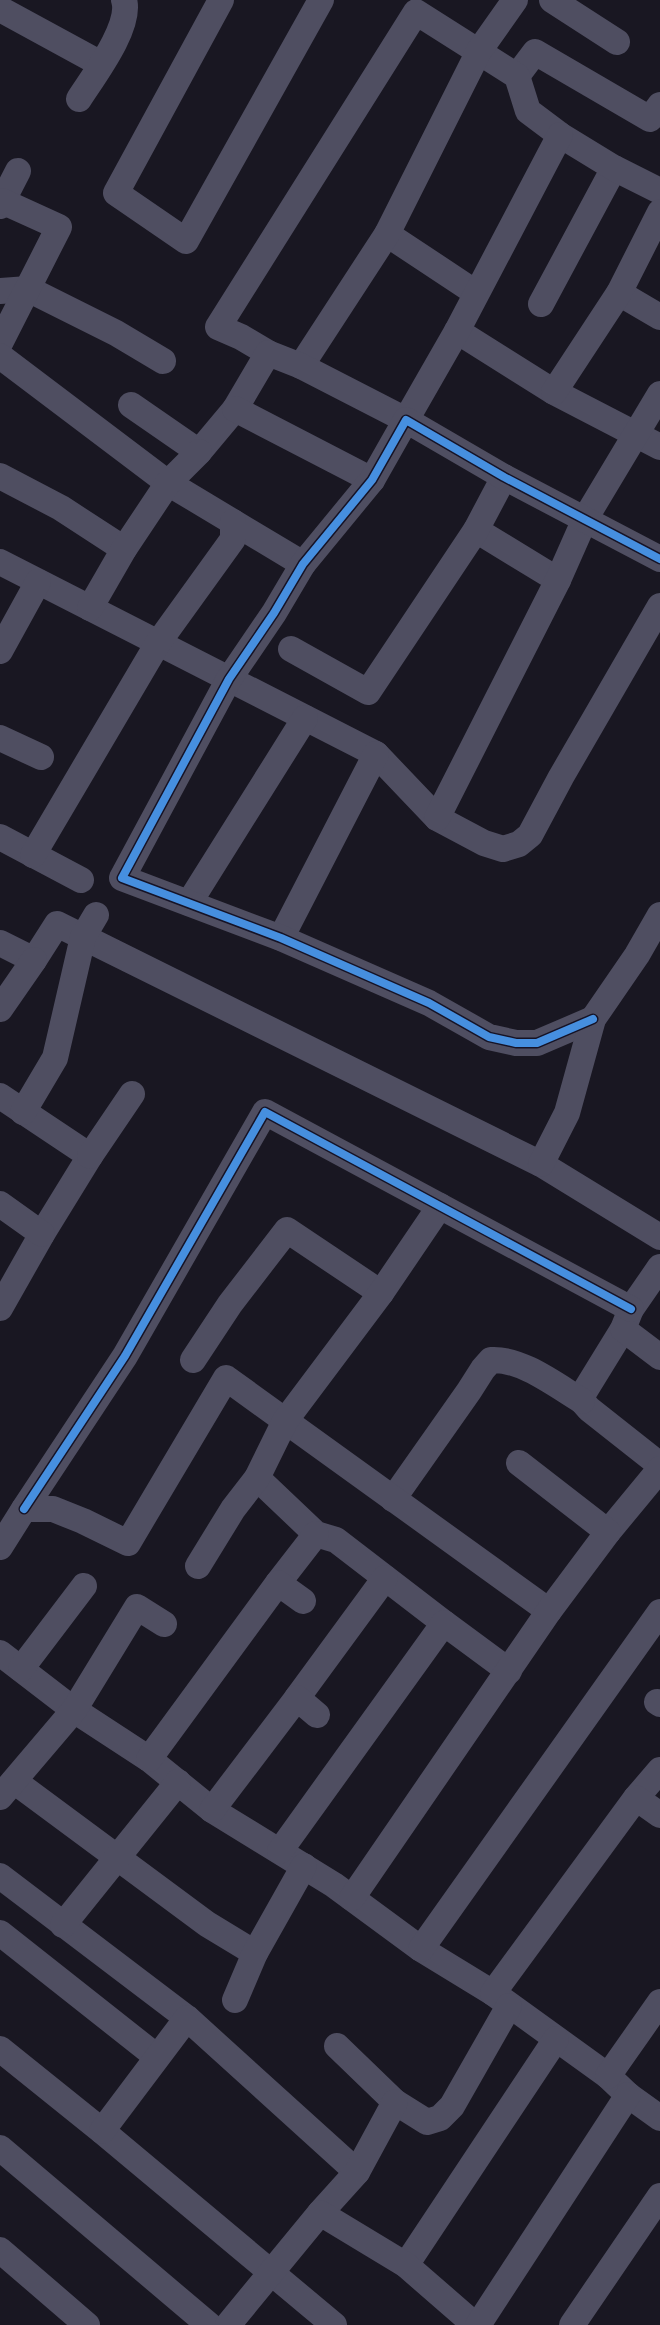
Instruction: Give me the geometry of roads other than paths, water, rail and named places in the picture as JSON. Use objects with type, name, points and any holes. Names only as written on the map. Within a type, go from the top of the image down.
[{"type":"street","points":[[79,99],[124,21],[124,0]]},
{"type":"street","points":[[221,0],[116,193],[186,241],[321,0]]},
{"type":"street","points":[[301,366],[387,234],[479,51],[515,0]]},
{"type":"street","points":[[552,0],[617,42]]},
{"type":"street","points":[[660,191],[614,168],[560,135],[528,111],[517,76],[418,6],[218,327],[268,353],[301,366],[406,420],[504,477],[660,559]]},
{"type":"street","points":[[0,9],[101,64]]},
{"type":"street","points":[[517,76],[535,52],[650,118],[660,105]]},
{"type":"street","points":[[560,135],[457,331],[372,480],[303,564],[274,613],[229,679],[122,878],[281,938],[429,1003],[489,1036],[516,1042],[537,1042],[593,1019]]},
{"type":"street","points":[[541,304],[614,168]]},
{"type":"street","points":[[0,343],[59,227],[1,203],[18,171]]},
{"type":"street","points":[[554,392],[620,293],[660,212]]},
{"type":"street","points":[[387,234],[476,293]]},
{"type":"street","points":[[0,291],[28,289],[116,333],[163,361]]},
{"type":"street","points":[[620,293],[660,317]]},
{"type":"street","points":[[457,331],[554,392],[660,447]]},
{"type":"street","points":[[90,608],[124,549],[168,483],[200,452],[235,410],[268,353]]},
{"type":"street","points":[[0,357],[168,483],[303,564]]},
{"type":"street","points":[[437,818],[558,580],[585,519],[660,394]]},
{"type":"street","points":[[131,405],[200,452]]},
{"type":"street","points":[[235,410],[372,480]]},
{"type":"street","points":[[0,476],[61,508],[124,549]]},
{"type":"street","points":[[291,649],[368,692],[476,530],[504,477]]},
{"type":"street","points":[[33,855],[158,643],[233,539],[233,522]]},
{"type":"street","points":[[476,530],[558,580]]},
{"type":"street","points":[[0,562],[376,754],[437,818],[484,843],[503,849],[519,844],[530,835],[660,606]]},
{"type":"street","points":[[0,651],[38,582]]},
{"type":"street","points":[[189,903],[305,718]]},
{"type":"street","points":[[0,738],[41,757]]},
{"type":"street","points":[[281,938],[376,754]]},
{"type":"street","points":[[0,837],[81,880]]},
{"type":"street","points":[[541,1164],[567,1113],[593,1019],[638,955],[660,915]]},
{"type":"street","points":[[0,1009],[57,924],[90,926],[541,1164],[660,1237]]},
{"type":"street","points":[[23,1112],[55,1058],[90,926]]},
{"type":"street","points":[[0,942],[34,960]]},
{"type":"street","points":[[3,1299],[90,1156],[132,1094]]},
{"type":"street","points":[[0,1096],[90,1156]]},
{"type":"street","points":[[0,1547],[126,1356],[265,1112],[440,1206],[627,1319],[660,1357]]},
{"type":"street","points":[[0,1204],[42,1234]]},
{"type":"street","points":[[198,1566],[233,1509],[257,1478],[285,1421],[381,1293],[440,1206]]},
{"type":"street","points":[[193,1360],[230,1305],[287,1230],[381,1293]]},
{"type":"street","points":[[582,1401],[583,1394],[660,1267]]},
{"type":"street","points":[[352,1898],[549,1611],[660,1467],[582,1401],[517,1364],[501,1359],[491,1360],[393,1499]]},
{"type":"street","points":[[24,1509],[53,1509],[83,1521],[128,1544],[226,1378],[549,1611]]},
{"type":"street","points":[[519,1463],[608,1532]]},
{"type":"street","points":[[257,1478],[316,1534],[336,1540],[509,1671]]},
{"type":"street","points":[[148,1759],[316,1534]]},
{"type":"street","points":[[212,1810],[385,1578]]},
{"type":"street","points":[[278,1583],[303,1601]]},
{"type":"street","points":[[84,1586],[6,1660],[74,1710],[148,1759],[212,1810],[304,1866],[421,1949],[501,2000],[608,2076],[628,2095],[660,2118]]},
{"type":"street","points":[[164,1624],[137,1607],[74,1710],[7,1789],[117,1859],[207,1924],[255,1953]]},
{"type":"street","points":[[421,1949],[660,1612]]},
{"type":"street","points":[[280,1851],[444,1623]]},
{"type":"street","points":[[297,1698],[317,1715]]},
{"type":"street","points":[[337,2046],[395,2102],[427,2122],[440,2118],[452,2106],[501,2000],[636,1798],[660,1770]]},
{"type":"street","points":[[63,1925],[178,1782]]},
{"type":"street","points":[[636,1798],[660,1815]]},
{"type":"street","points":[[235,2000],[255,1953],[304,1866]]},
{"type":"street","points":[[0,1876],[187,2018],[357,2172]]},
{"type":"street","points":[[0,1933],[157,2057]]},
{"type":"street","points":[[608,2076],[660,2002]]},
{"type":"street","points":[[102,2131],[187,2018]]},
{"type":"street","points":[[406,2265],[556,2039]]},
{"type":"street","points":[[0,2049],[334,2325]]},
{"type":"street","points":[[320,2213],[406,2265],[476,2325],[628,2095]]},
{"type":"street","points":[[228,2325],[320,2213],[357,2172],[395,2102]]},
{"type":"street","points":[[0,2148],[209,2325]]},
{"type":"street","points":[[572,2325],[660,2196]]},
{"type":"street","points":[[0,2251],[87,2325]]}]
